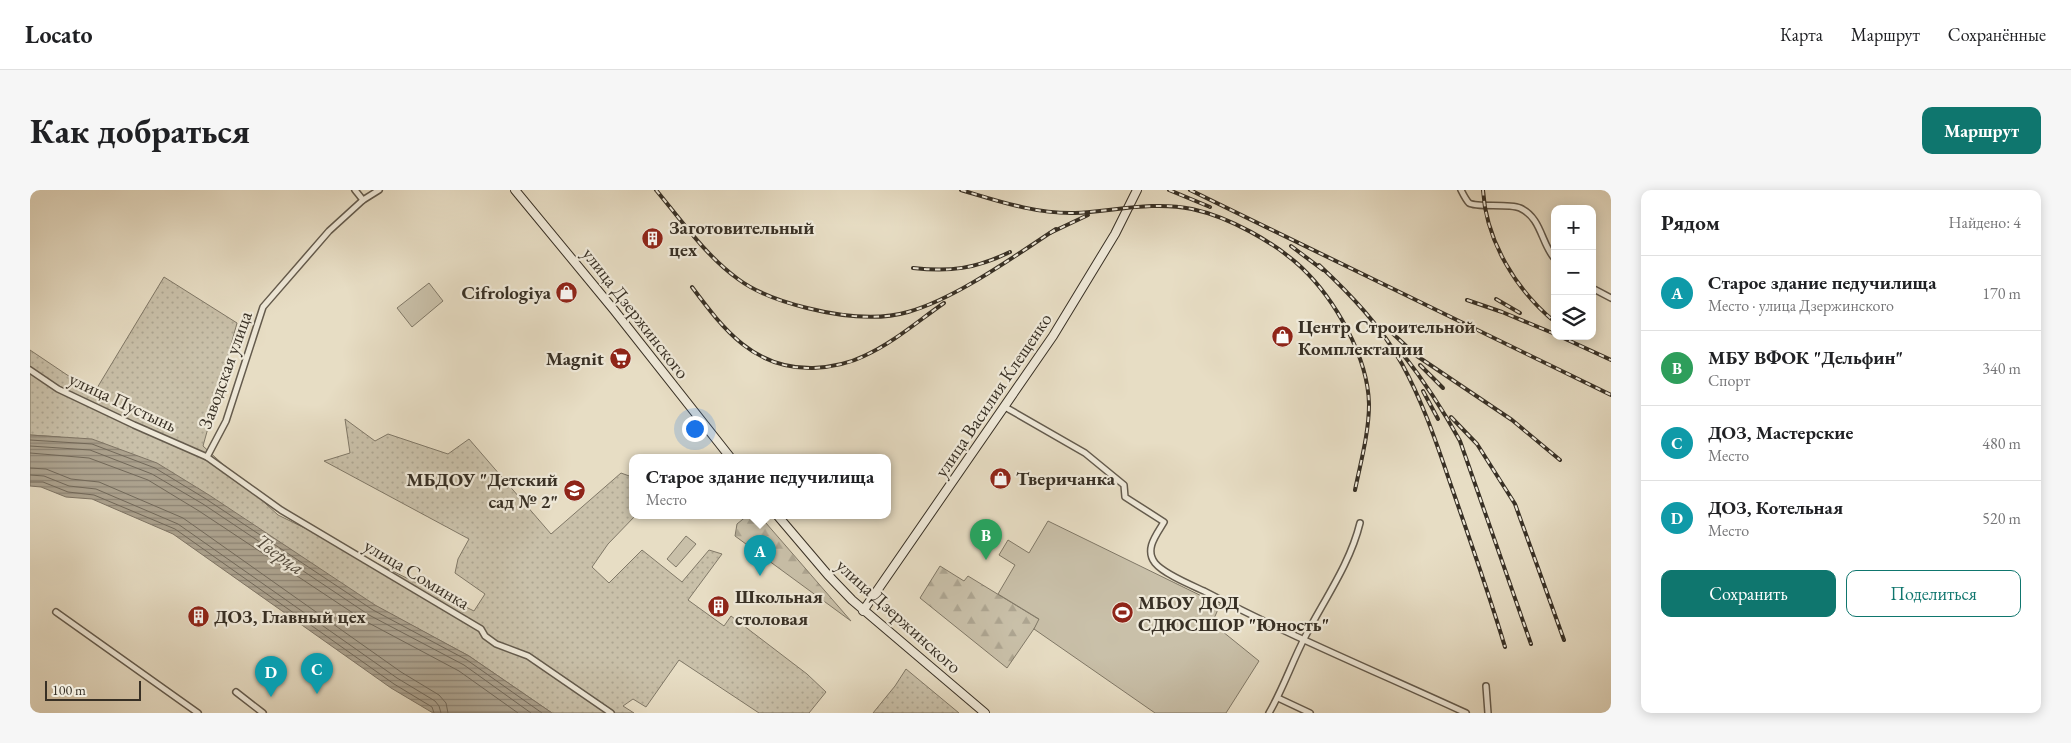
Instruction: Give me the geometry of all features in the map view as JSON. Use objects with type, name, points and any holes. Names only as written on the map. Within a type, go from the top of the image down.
[{"type":"main road","name":"улица Дзержинского","points":[[515,190],[614,310],[728,454]]},
{"type":"main road","name":"улица Василия Клещенко","points":[[863,610],[1053,336],[1095,268],[1138,190]]},
{"type":"main road","name":"улица Дзержинского","points":[[780,519],[828,575],[863,610],[985,713]]},
{"type":"street","points":[[355,190],[363,200]]},
{"type":"street","name":"Заводская улица","points":[[207,457],[226,421],[263,307],[329,231],[363,200],[379,190]]},
{"type":"street","points":[[1461,190],[1468,202],[1474,206],[1506,205],[1520,208],[1540,228],[1551,251]]},
{"type":"street","points":[[1596,290],[1611,298]]},
{"type":"street","name":"улица Пустынь","points":[[30,370],[58,389],[207,457]]},
{"type":"street","points":[[1005,407],[1085,453],[1124,485],[1125,497],[1164,522],[1153,540],[1150,551],[1155,563],[1168,572],[1304,639],[1466,713]]},
{"type":"street","name":"улица Соминка","points":[[207,457],[280,510],[481,629],[485,636],[496,644],[528,656],[612,713]]},
{"type":"street","points":[[1269,713],[1278,698],[1304,639],[1355,543],[1360,524]]},
{"type":"street","points":[[56,612],[198,713]]},
{"type":"street","points":[[1486,686],[1488,713]]},
{"type":"street","points":[[236,692],[263,713]]},
{"type":"street","points":[[1278,698],[1310,713]]},
{"type":"green space","points":[[164,277],[237,323],[203,446],[278,515],[474,611],[485,594],[455,573],[458,559],[469,539],[324,461],[350,453],[345,419],[375,441],[388,434],[448,454],[469,439],[551,534],[621,473],[629,476],[629,519],[632,519],[608,544],[592,567],[609,583],[642,550],[682,582],[709,550],[722,554],[688,600],[724,626],[731,616],[807,674],[826,692],[809,713],[759,713],[679,660],[646,707],[633,699],[623,706],[634,713],[552,713],[469,656],[60,437],[30,435],[30,350],[94,393]]},
{"type":"green space","points":[[429,283],[443,301],[412,327],[397,308]]},
{"type":"green space","points":[[743,519],[762,519],[851,621],[735,536],[737,524]]},
{"type":"green space","name":"МБОУ ДОД СДЮСШОР \"Юность\"","points":[[1048,521],[1220,605],[1212,623],[1259,661],[1226,713],[1155,713],[1034,629],[1039,619],[998,594],[1015,565],[999,555],[1008,540],[1029,553]]},
{"type":"green space","points":[[686,536],[696,544],[676,567],[667,559]]},
{"type":"green space","points":[[940,566],[964,581],[968,576],[1040,620],[1007,668],[920,598]]},
{"type":"green space","points":[[906,669],[959,713],[873,713]]},
{"type":"water","name":"Тверца","points":[[30,435],[92,439],[157,463],[209,495],[375,605],[469,656],[552,713],[433,713],[391,688],[173,534],[92,499],[66,497],[41,487],[30,486]]},
{"type":"railway","points":[[656,190],[715,260],[746,284],[771,297],[789,303],[819,311],[845,315],[871,317],[896,315],[927,306],[984,276],[1056,229]]},
{"type":"railway","points":[[961,190],[1017,206],[1060,213],[1148,206],[1192,209],[1236,224],[1290,258],[1314,280],[1326,295],[1347,330],[1363,367],[1367,386],[1369,415],[1355,490]]},
{"type":"railway","points":[[1169,190],[1210,207]]},
{"type":"railway","points":[[1190,190],[1611,395]]},
{"type":"railway","points":[[1483,190],[1490,228],[1505,263],[1528,295],[1551,318]]},
{"type":"railway","points":[[1050,233],[1088,215]]},
{"type":"railway","points":[[1291,246],[1323,270]]},
{"type":"railway","points":[[913,268],[939,270],[962,268],[974,266],[1010,252]]},
{"type":"railway","points":[[1319,265],[1342,287],[1375,324],[1394,350],[1410,379],[1436,442],[1505,647]]},
{"type":"railway","points":[[692,287],[716,318],[742,344],[774,362],[792,367],[813,368],[833,366],[858,359],[895,338],[944,303]]},
{"type":"railway","points":[[1496,299],[1520,313]]},
{"type":"railway","points":[[1467,300],[1551,332]]},
{"type":"railway","points":[[1391,332],[1417,356],[1512,420],[1560,460]]},
{"type":"railway","points":[[1568,340],[1611,360]]},
{"type":"railway","points":[[1402,353],[1433,396],[1460,441],[1531,644]]},
{"type":"railway","points":[[1420,365],[1443,388]]},
{"type":"railway","points":[[1423,391],[1438,419]]},
{"type":"railway","points":[[1451,417],[1477,444],[1515,504],[1564,640]]},
{"type":"place","name":"Заготовительный цех","points":[[653,238]]},
{"type":"place","name":"Cifrologiya","points":[[567,292]]},
{"type":"place","name":"Центр Строительной Комплектации","points":[[1282,337]]},
{"type":"place","name":"Magnit","points":[[620,358]]},
{"type":"place","name":"Тверичанка","points":[[1000,478]]},
{"type":"place","name":"МБДОУ \"Детский сад № 2\"","points":[[574,490]]},
{"type":"place","name":"МБУ ВФОК \"Дельфин\"","points":[[986,560]]},
{"type":"place","name":"Старое здание педучилища","points":[[760,576]]},
{"type":"place","name":"Школьная столовая","points":[[719,607]]},
{"type":"place","name":"МБОУ ДОД СДЮСШОР \"Юность\"","points":[[1122,613]]},
{"type":"place","name":"ДОЗ, Главный цех","points":[[198,616]]},
{"type":"place","name":"ДОЗ, Мастерские","points":[[317,694]]},
{"type":"place","name":"ДОЗ, Котельная","points":[[271,697]]}]
